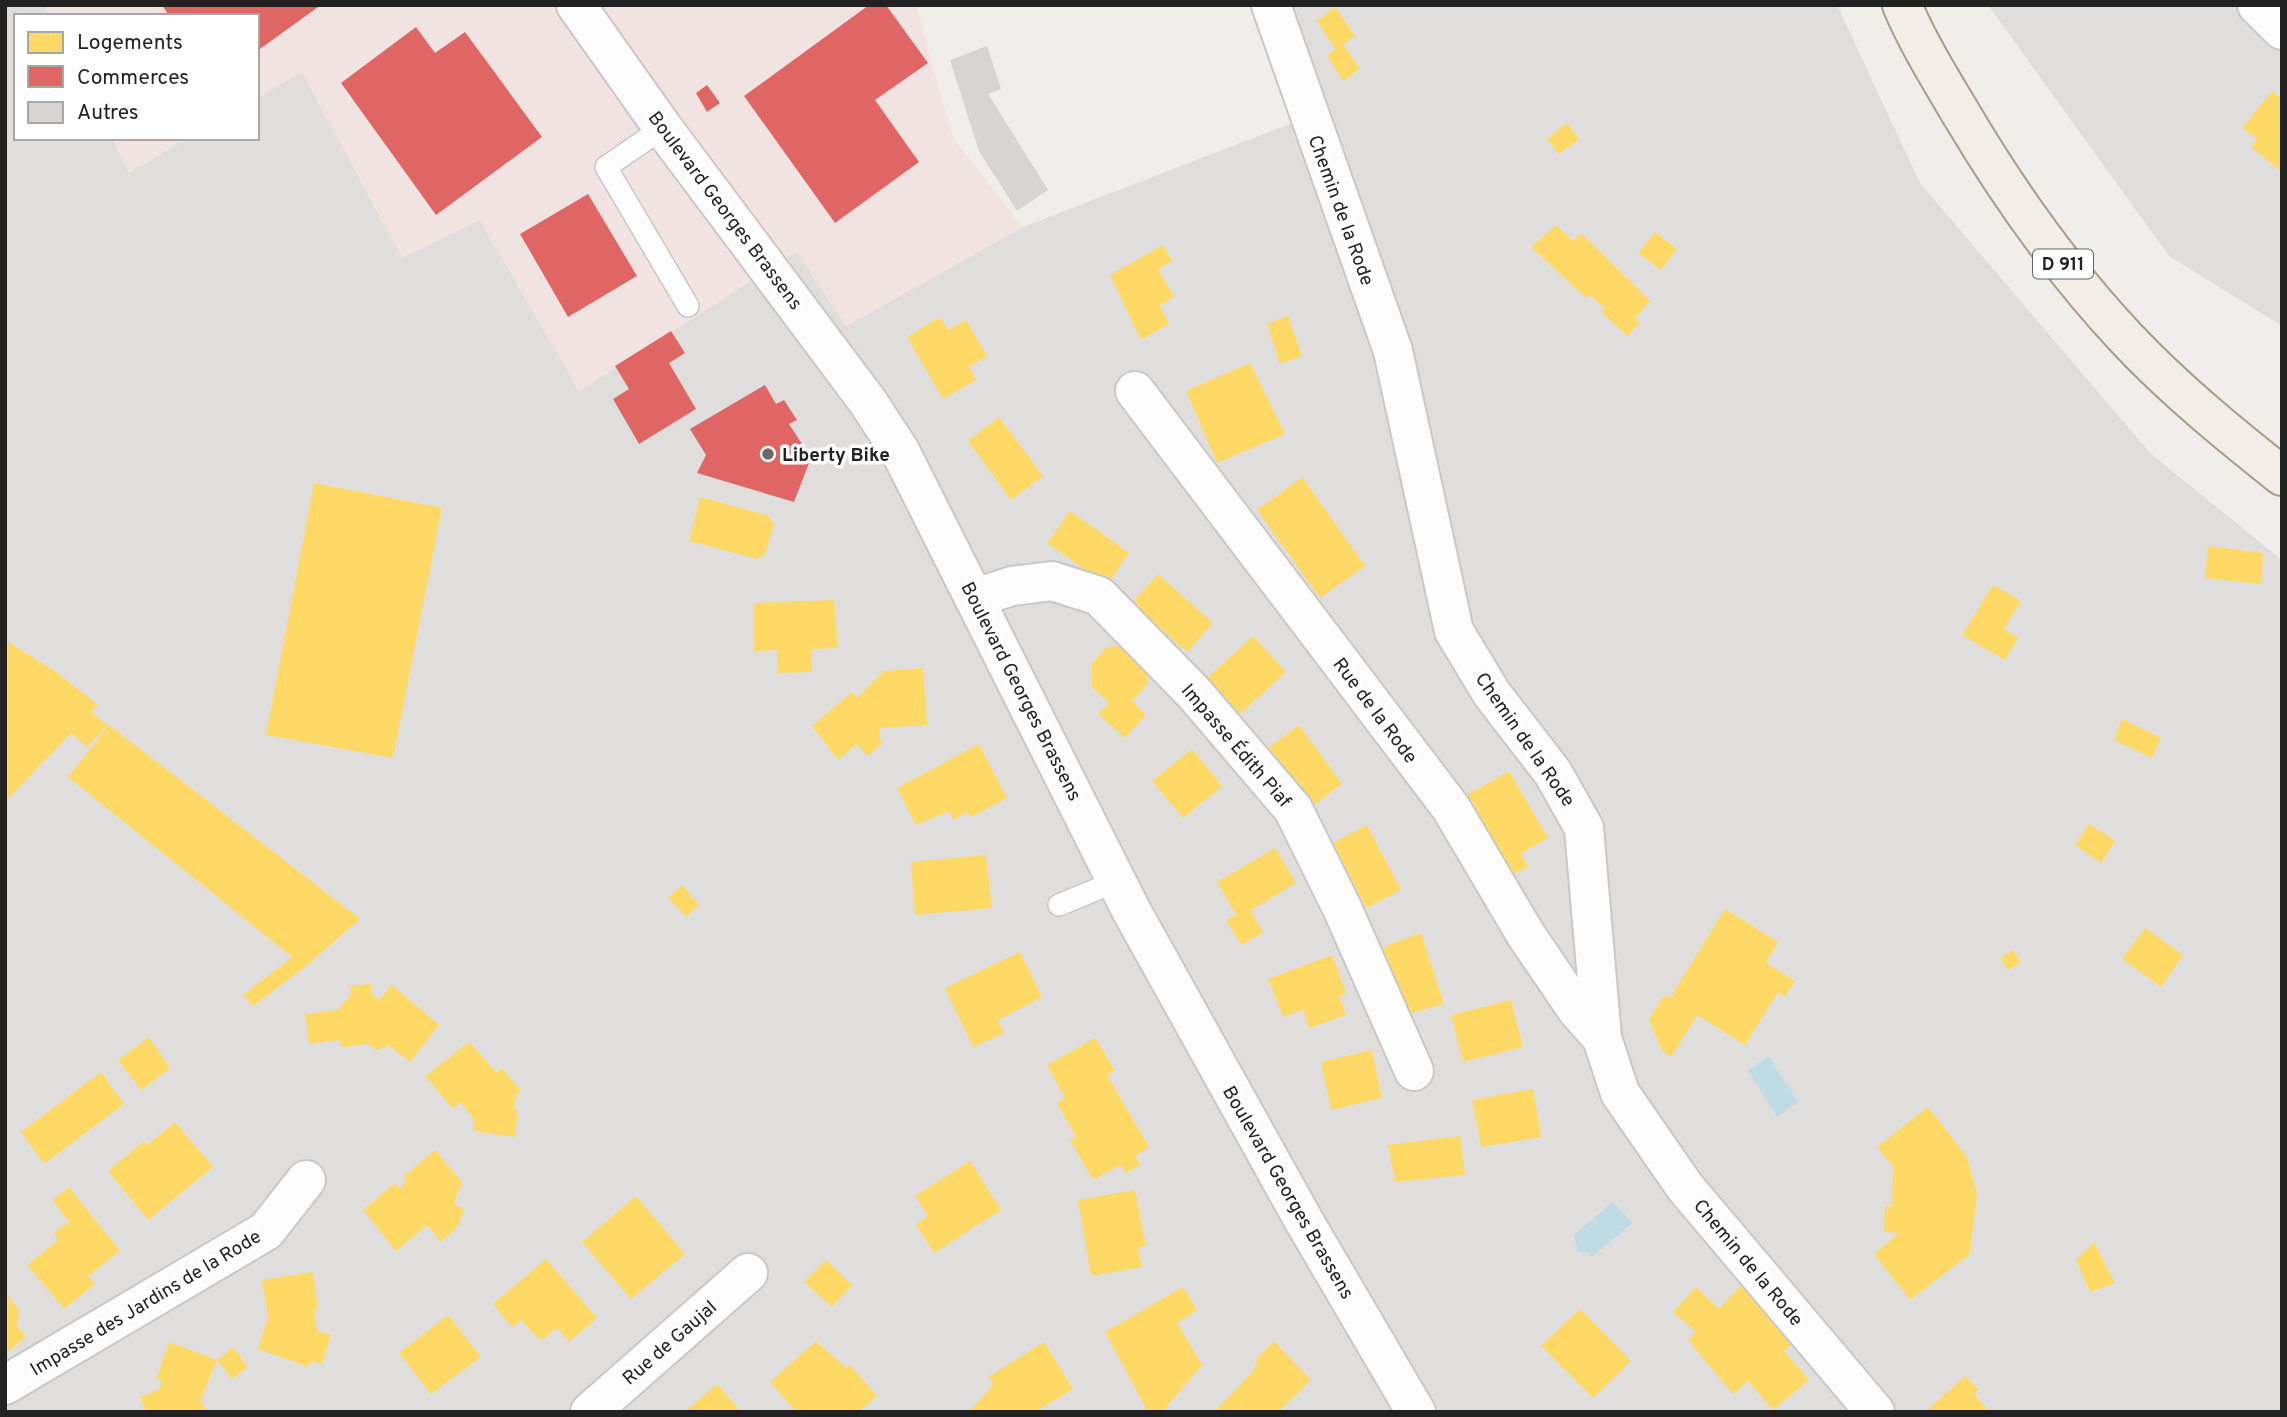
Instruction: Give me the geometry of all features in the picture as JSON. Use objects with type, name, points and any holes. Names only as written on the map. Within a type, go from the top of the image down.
[{"type":"main road","name":"D 911","points":[[1902,5],[1917,41],[2005,187],[2063,263],[2127,338],[2211,419],[2282,476]]},
{"type":"street","name":"Boulevard Georges Brassens","points":[[576,5],[663,128],[868,402],[900,451],[1117,881],[1304,1221],[1416,1412]]},
{"type":"street","name":"Chemin de la Rode","points":[[1271,5],[1393,351],[1454,631],[1492,694],[1553,773],[1584,828],[1602,1038],[1620,1093],[1685,1187],[1875,1412]]},
{"type":"street","points":[[2257,5],[2282,30]]},
{"type":"street","name":"Rue de la Rode","points":[[1135,391],[1451,808],[1526,935],[1577,1010],[1602,1038]]},
{"type":"street","name":"Impasse Édith Piaf","points":[[975,598],[1012,586],[1052,580],[1099,596],[1194,693],[1293,809],[1342,908],[1414,1071]]},
{"type":"street","name":"Impasse des Jardins de la Rode","points":[[5,1385],[266,1231],[306,1180]]},
{"type":"street","name":"Rue de Gaujal","points":[[590,1412],[748,1273]]},
{"type":"lane","points":[[663,128],[606,167],[688,306]]},
{"type":"lane","points":[[1059,905],[1117,881]]},
{"type":"shaded area","points":[[5,5],[45,5],[49,14],[14,14],[14,140],[113,140],[129,173],[185,140],[259,140],[259,97],[302,71],[402,257],[480,220],[579,391],[797,251],[846,326],[1023,227],[1292,123],[1257,5],[1837,5],[1920,183],[2151,454],[2282,560],[2282,1412],[5,1412]]},
{"type":"shaded area","points":[[45,5],[916,5],[953,138],[1023,227],[846,326],[797,252],[579,391],[480,220],[402,258],[302,72],[259,97],[259,14],[49,14]]},
{"type":"shaded area","points":[[1988,5],[2282,5],[2282,326],[2169,256]]},
{"type":"shaded area","points":[[113,140],[185,140],[129,173]]},
{"type":"water","points":[[1769,1057],[1798,1102],[1777,1117],[1748,1070]]},
{"type":"water","points":[[1613,1202],[1632,1223],[1592,1257],[1588,1252],[1578,1252],[1574,1235]]},
{"type":"building: Logements","points":[[1335,7],[1355,36],[1343,44],[1360,69],[1343,81],[1327,56],[1335,49],[1317,21]]},
{"type":"building: Logements","points":[[2272,91],[2282,99],[2282,172],[2251,147],[2257,139],[2242,128]]},
{"type":"building: Logements","points":[[1567,123],[1579,139],[1559,154],[1547,139]]},
{"type":"building: Logements","points":[[1556,225],[1573,241],[1581,233],[1650,301],[1635,318],[1640,323],[1627,336],[1601,312],[1605,309],[1590,295],[1586,298],[1531,247]]},
{"type":"building: Logements","points":[[1655,232],[1677,249],[1661,270],[1638,253]]},
{"type":"building: Logements","points":[[1163,245],[1172,261],[1158,269],[1174,297],[1160,305],[1169,324],[1141,340],[1110,275]]},
{"type":"building: Logements","points":[[1288,316],[1302,356],[1280,364],[1267,324]]},
{"type":"building: Logements","points":[[940,317],[948,330],[966,320],[987,356],[969,367],[976,380],[943,399],[907,337]]},
{"type":"building: Logements","points":[[1250,363],[1285,434],[1217,463],[1186,391]]},
{"type":"building: Logements","points":[[999,417],[1043,476],[1011,500],[968,441]]},
{"type":"building: Logements","points":[[1302,477],[1365,566],[1320,598],[1257,510]]},
{"type":"building: Logements","points":[[314,483],[442,508],[393,758],[266,735]]},
{"type":"building: Logements","points":[[700,497],[769,516],[774,524],[765,554],[757,559],[689,541]]},
{"type":"building: Logements","points":[[1070,511],[1129,553],[1107,585],[1047,543]]},
{"type":"building: Logements","points":[[2208,546],[2263,553],[2261,584],[2205,578]]},
{"type":"building: Logements","points":[[1158,574],[1213,623],[1187,652],[1132,603]]},
{"type":"building: Logements","points":[[1993,585],[2021,601],[2004,629],[2018,638],[2005,660],[1962,635]]},
{"type":"building: Logements","points":[[834,600],[838,648],[811,649],[812,672],[778,673],[777,650],[754,651],[753,603]]},
{"type":"building: Logements","points":[[1253,636],[1286,672],[1240,714],[1207,678]]},
{"type":"building: Logements","points":[[5,640],[56,672],[98,705],[91,713],[108,725],[87,747],[71,733],[5,802]]},
{"type":"building: Logements","points":[[1119,646],[1147,672],[1147,685],[1132,701],[1146,715],[1125,738],[1098,714],[1109,703],[1092,687],[1091,664],[1107,647]]},
{"type":"building: Logements","points":[[923,668],[927,725],[879,728],[881,745],[867,756],[857,744],[838,760],[812,726],[852,692],[857,698],[884,671]]},
{"type":"building: Logements","points":[[2122,719],[2161,738],[2152,758],[2114,740]]},
{"type":"building: Logements","points":[[109,725],[360,919],[305,967],[253,1006],[243,995],[292,957],[68,777]]},
{"type":"building: Logements","points":[[1299,725],[1342,784],[1311,807],[1268,748]]},
{"type":"building: Logements","points":[[979,744],[1007,798],[971,817],[967,812],[953,820],[949,811],[916,825],[897,788]]},
{"type":"building: Logements","points":[[1192,749],[1222,786],[1183,818],[1152,781]]},
{"type":"building: Logements","points":[[1509,771],[1548,838],[1521,853],[1528,867],[1509,876],[1462,798]]},
{"type":"building: Logements","points":[[2089,824],[2115,841],[2101,863],[2075,845]]},
{"type":"building: Logements","points":[[1367,825],[1401,890],[1366,908],[1333,843]]},
{"type":"building: Logements","points":[[1275,848],[1296,883],[1251,910],[1263,933],[1241,945],[1226,920],[1236,915],[1217,882]]},
{"type":"building: Logements","points":[[986,855],[992,908],[915,915],[911,862]]},
{"type":"building: Logements","points":[[682,885],[699,905],[686,917],[668,898]]},
{"type":"building: Logements","points":[[1725,909],[1778,942],[1766,963],[1795,981],[1785,997],[1778,992],[1745,1045],[1697,1015],[1671,1057],[1662,1051],[1649,1019],[1664,995],[1670,998]]},
{"type":"building: Logements","points":[[2145,928],[2183,955],[2161,987],[2122,959]]},
{"type":"building: Logements","points":[[1421,933],[1444,1004],[1404,1015],[1383,947]]},
{"type":"building: Logements","points":[[2013,950],[2021,962],[2008,970],[2000,958]]},
{"type":"building: Logements","points":[[1020,952],[1042,997],[998,1020],[1004,1033],[973,1047],[945,988]]},
{"type":"building: Logements","points":[[1332,955],[1346,993],[1339,996],[1346,1015],[1309,1028],[1303,1010],[1283,1017],[1268,979]]},
{"type":"building: Logements","points":[[371,984],[372,994],[379,1000],[392,985],[439,1025],[410,1062],[388,1045],[377,1050],[367,1044],[341,1047],[340,1040],[309,1044],[305,1014],[338,1010],[351,994],[350,986]]},
{"type":"building: Logements","points":[[1511,1000],[1523,1047],[1463,1062],[1451,1015]]},
{"type":"building: Logements","points":[[149,1037],[170,1068],[141,1090],[118,1060]]},
{"type":"building: Logements","points":[[1095,1038],[1115,1070],[1107,1075],[1149,1147],[1135,1156],[1140,1165],[1126,1173],[1120,1165],[1093,1180],[1070,1140],[1076,1137],[1057,1103],[1065,1098],[1047,1065]]},
{"type":"building: Logements","points":[[469,1042],[497,1073],[502,1068],[521,1091],[516,1095],[514,1110],[518,1110],[515,1137],[473,1131],[473,1118],[460,1102],[453,1109],[425,1076]]},
{"type":"building: Logements","points":[[1372,1050],[1382,1098],[1331,1110],[1321,1062]]},
{"type":"building: Logements","points":[[101,1072],[124,1104],[44,1164],[21,1132]]},
{"type":"building: Logements","points":[[1533,1089],[1541,1137],[1481,1147],[1472,1100]]},
{"type":"building: Logements","points":[[1928,1107],[1967,1157],[1977,1194],[1970,1254],[1910,1300],[1874,1254],[1899,1233],[1884,1232],[1885,1206],[1892,1206],[1893,1167],[1877,1147]]},
{"type":"building: Logements","points":[[175,1122],[213,1167],[148,1220],[108,1171],[144,1141],[147,1145]]},
{"type":"building: Logements","points":[[1460,1136],[1465,1175],[1395,1182],[1388,1145]]},
{"type":"building: Logements","points":[[435,1150],[462,1182],[454,1204],[464,1209],[458,1226],[441,1242],[427,1225],[396,1251],[363,1210],[395,1183],[398,1189],[407,1182],[403,1177]]},
{"type":"building: Logements","points":[[970,1161],[1001,1210],[934,1253],[916,1224],[928,1216],[915,1196]]},
{"type":"building: Logements","points":[[69,1187],[120,1251],[88,1276],[95,1284],[64,1309],[27,1265],[58,1240],[54,1232],[69,1222],[52,1200]]},
{"type":"building: Logements","points":[[1135,1190],[1146,1246],[1138,1247],[1142,1267],[1091,1276],[1078,1200]]},
{"type":"building: Logements","points":[[636,1196],[685,1254],[631,1299],[582,1242]]},
{"type":"building: Logements","points":[[2094,1242],[2115,1283],[2090,1292],[2076,1260]]},
{"type":"building: Logements","points":[[546,1259],[597,1318],[569,1342],[557,1328],[541,1341],[521,1320],[512,1327],[493,1304]]},
{"type":"building: Logements","points":[[826,1260],[852,1285],[832,1307],[804,1282]]},
{"type":"building: Logements","points":[[313,1272],[318,1310],[314,1310],[317,1331],[331,1335],[322,1364],[311,1361],[308,1367],[258,1349],[268,1316],[262,1280]]},
{"type":"building: Logements","points":[[1746,1280],[1795,1341],[1784,1351],[1809,1380],[1773,1410],[1748,1381],[1733,1394],[1688,1340],[1696,1332],[1673,1312],[1696,1287],[1719,1309]]},
{"type":"building: Logements","points":[[1183,1287],[1197,1310],[1177,1323],[1202,1365],[1162,1412],[1148,1412],[1105,1332]]},
{"type":"building: Logements","points":[[5,1292],[19,1310],[17,1327],[26,1337],[5,1354]]},
{"type":"building: Logements","points":[[1580,1309],[1631,1361],[1593,1398],[1541,1346]]},
{"type":"building: Logements","points":[[448,1315],[481,1357],[431,1394],[399,1353]]},
{"type":"building: Logements","points":[[816,1341],[846,1368],[850,1365],[877,1396],[858,1412],[796,1412],[770,1382]]},
{"type":"building: Logements","points":[[1274,1341],[1311,1380],[1278,1412],[1214,1412],[1254,1370],[1258,1357]]},
{"type":"building: Logements","points":[[169,1342],[217,1360],[201,1399],[206,1412],[146,1412],[140,1397],[159,1389],[162,1382],[156,1379]]},
{"type":"building: Logements","points":[[1044,1342],[1073,1389],[1035,1412],[969,1412],[993,1385],[988,1377]]},
{"type":"building: Logements","points":[[233,1347],[248,1367],[232,1379],[217,1360]]},
{"type":"building: Logements","points":[[1965,1376],[1978,1389],[1974,1395],[1990,1412],[1925,1412]]},
{"type":"building: Logements","points":[[717,1384],[741,1412],[685,1412]]},
{"type":"building: Commerces","points":[[162,5],[321,5],[259,50],[259,14],[168,14]]},
{"type":"building: Commerces","points":[[869,5],[886,5],[928,63],[875,100],[919,162],[835,223],[744,96]]},
{"type":"building: Commerces","points":[[416,27],[435,53],[465,32],[542,137],[436,215],[341,83]]},
{"type":"building: Commerces","points":[[707,85],[720,103],[707,112],[696,93]]},
{"type":"building: Commerces","points":[[588,194],[637,276],[568,317],[520,234]]},
{"type":"building: Commerces","points":[[671,331],[685,353],[669,363],[696,409],[639,444],[613,399],[629,389],[615,366]]},
{"type":"building: Commerces","points":[[765,385],[776,404],[784,400],[797,420],[789,424],[811,458],[794,502],[697,473],[706,455],[690,429]]},
{"type":"building: Autres","points":[[987,46],[1001,89],[988,94],[1048,190],[1017,211],[979,151],[950,60]]},
{"type":"place","name":"Liberty Bike","points":[[768,454]]}]
